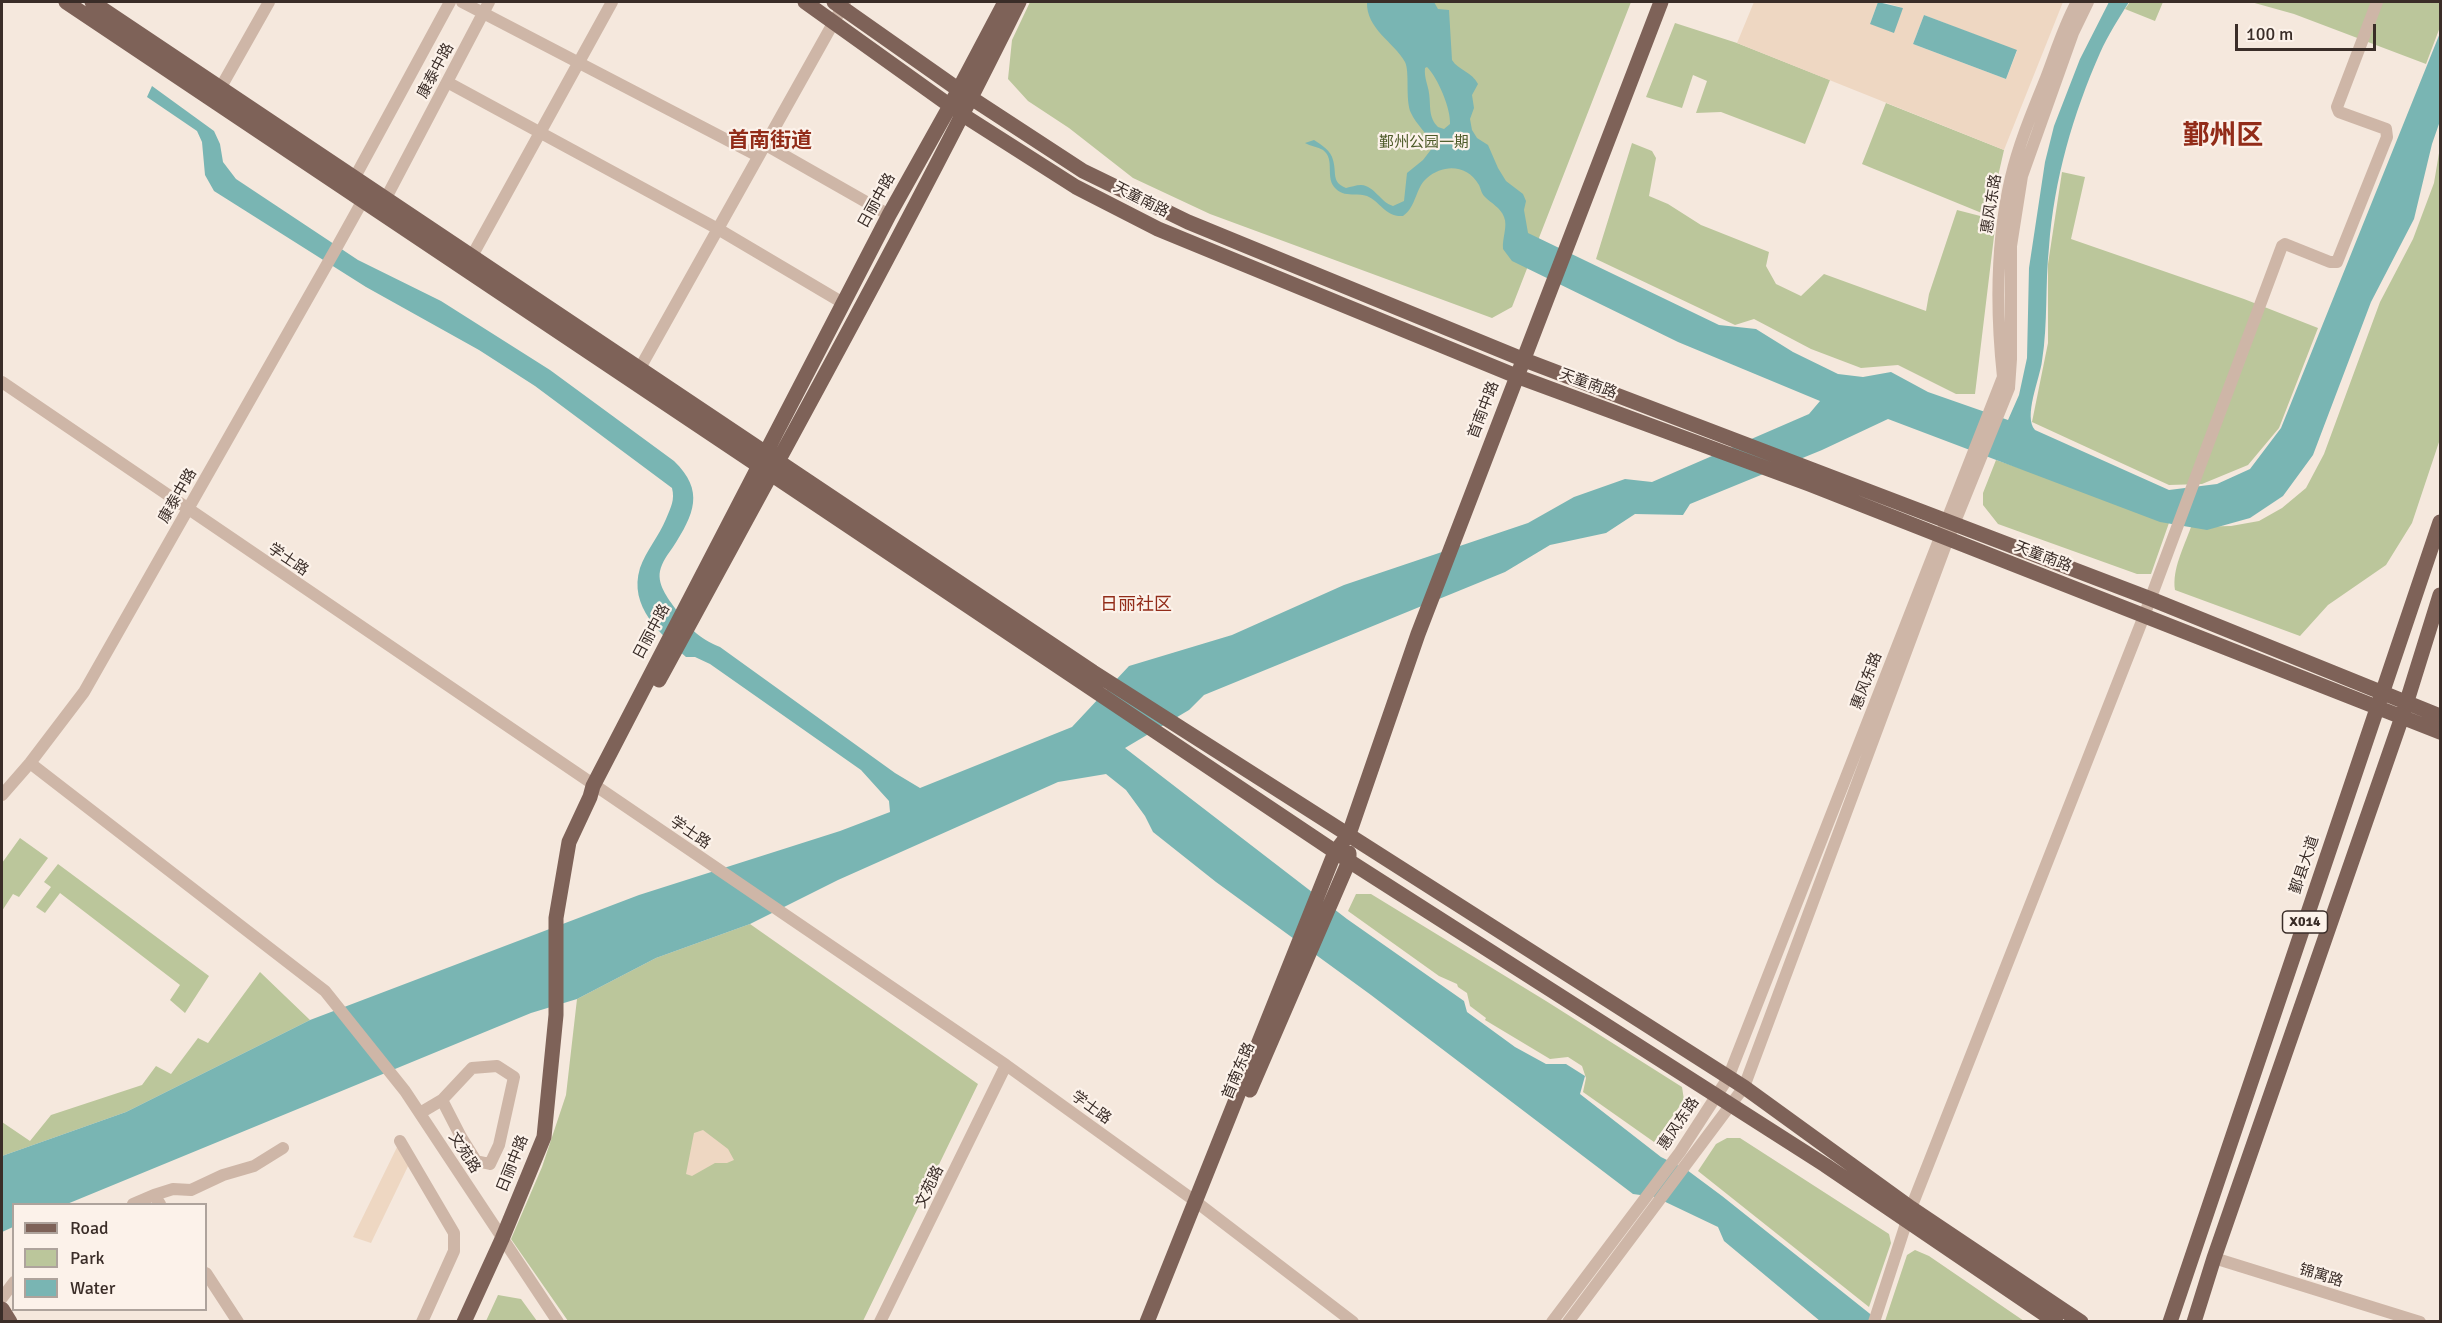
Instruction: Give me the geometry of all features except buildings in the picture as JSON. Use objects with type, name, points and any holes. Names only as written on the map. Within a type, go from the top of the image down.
[{"type":"main road","points":[[66,2],[363,201],[1744,1088],[1909,1214],[2056,1322]]},
{"type":"main road","points":[[92,2],[640,368],[762,459]]},
{"type":"main road","name":"天童南路","points":[[805,2],[957,110],[1076,187],[1158,229],[1516,376],[1809,484],[2144,616],[2404,709]]},
{"type":"main road","name":"日丽中路","points":[[694,603],[776,468],[965,94],[1005,2]]},
{"type":"main road","name":"日丽中路","points":[[965,94],[1019,2]]},
{"type":"main road","name":"首南中路","points":[[1349,834],[1418,634],[1661,2]]},
{"type":"main road","name":"天童南路","points":[[840,4],[965,94],[1083,171],[1188,222],[1522,359],[2151,598],[2380,700]]},
{"type":"main road","name":"日丽中路","points":[[464,1322],[502,1239],[544,1137],[556,1016],[556,918],[569,842],[694,603],[762,459],[889,215],[957,110]]},
{"type":"main road","points":[[776,468],[1076,679],[1335,852],[1731,1105],[2081,1322]]},
{"type":"main road","name":"鄞县大道","points":[[2169,1322],[2440,522]]},
{"type":"main road","name":"X014","points":[[2194,1322],[2214,1258],[2404,709],[2440,596]]},
{"type":"main road","points":[[2404,709],[2440,716]]},
{"type":"main road","points":[[2404,709],[2440,732]]},
{"type":"main road","points":[[1335,852],[1349,834]]},
{"type":"main road","name":"首南东路","points":[[1147,1322],[1349,861],[1349,834]]},
{"type":"main road","name":"首南东路","points":[[1158,1322],[1199,1204],[1335,852]]},
{"type":"main road","points":[[2,1309],[10,1322]]},
{"type":"street","points":[[221,87],[269,2]]},
{"type":"street","name":"康泰中路","points":[[355,177],[450,2]]},
{"type":"street","points":[[462,2],[758,156]]},
{"type":"street","name":"康泰中路","points":[[386,198],[489,2]]},
{"type":"street","points":[[472,256],[612,2]]},
{"type":"street","name":"惠风东路","points":[[1996,410],[2003,377],[2000,346],[2000,262],[2011,176],[2033,111],[2077,2]]},
{"type":"street","name":"惠风东路","points":[[1552,1322],[1680,1152],[1728,1078],[1977,455],[1996,410],[2009,388],[2011,246],[2022,176],[2073,33],[2088,2]]},
{"type":"street","points":[[1874,1322],[1909,1214],[2151,598],[2282,246],[2284,244],[2330,262],[2337,262],[2388,137],[2386,129],[2339,112],[2337,107],[2378,2]]},
{"type":"street","points":[[640,368],[766,145],[833,23],[840,4]]},
{"type":"street","points":[[447,82],[718,229],[843,303]]},
{"type":"street","points":[[766,145],[889,215]]},
{"type":"street","points":[[355,177],[363,201],[386,198]]},
{"type":"street","name":"康泰中路","points":[[2,795],[30,763],[84,692],[363,201]]},
{"type":"street","name":"学士路","points":[[2,382],[595,791],[709,863],[1006,1065],[1199,1204],[1353,1322]]},
{"type":"street","name":"惠风东路","points":[[1568,1322],[1744,1088],[1944,537]]},
{"type":"street","name":"文苑路","points":[[30,763],[325,991],[405,1091],[558,1322]]},
{"type":"street","name":"文苑路","points":[[880,1322],[1006,1065]]},
{"type":"street","points":[[420,1113],[442,1100],[472,1068],[497,1066],[514,1077],[499,1145],[490,1164],[476,1161],[442,1100]]},
{"type":"street","points":[[400,1141],[454,1233],[454,1251],[422,1322]]},
{"type":"street","points":[[139,1203],[157,1200],[173,1190],[191,1190],[223,1175],[254,1166],[283,1149]]},
{"type":"street","name":"锦寓路","points":[[2214,1258],[2420,1322]]},
{"type":"street","points":[[207,1275],[238,1322]]},
{"type":"street","points":[[2,1298],[12,1285]]},
{"type":"green space","name":"鄞州公园一期","points":[[1030,2],[1631,2],[1512,307],[1492,318],[1210,214],[1133,178],[1069,128],[1028,101],[1008,79],[1012,40]]},
{"type":"green space","points":[[2130,2],[2163,2],[2155,21],[2125,9]]},
{"type":"green space","points":[[2251,2],[2440,2],[2440,27],[2426,64],[2294,14]]},
{"type":"green space","points":[[1675,23],[1737,43],[1830,80],[1805,144],[1721,112],[1696,113],[1707,81],[1693,75],[1682,108],[1646,97]]},
{"type":"green space","points":[[1886,103],[2004,150],[1989,216],[1862,164]]},
{"type":"green space","points":[[1632,143],[1652,151],[1656,158],[1649,196],[1668,204],[1701,225],[1769,252],[1766,266],[1776,284],[1801,296],[1824,274],[1926,311],[1929,294],[1957,210],[1992,219],[1995,228],[1975,394],[1956,394],[1898,365],[1861,368],[1811,349],[1754,319],[1735,325],[1596,259]]},
{"type":"green space","points":[[2440,147],[2440,439],[2412,523],[2386,565],[2328,605],[2300,636],[2175,590],[2177,566],[2191,527],[2231,526],[2259,521],[2282,508],[2306,488],[2324,454],[2380,302],[2413,239],[2434,183]]},
{"type":"green space","points":[[2062,172],[2085,177],[2071,239],[2244,299],[2318,328],[2279,428],[2248,465],[2202,484],[2169,485],[2032,422],[2048,343],[2048,264]]},
{"type":"green space","points":[[1996,460],[2170,520],[2151,574],[2137,574],[1998,524],[1983,505],[1983,493]]},
{"type":"green space","points":[[20,838],[48,858],[19,897],[13,894],[2,911],[2,863]]},
{"type":"green space","points":[[58,864],[209,976],[185,1013],[170,1000],[180,985],[60,893],[45,913],[36,907],[51,887],[44,882]]},
{"type":"green space","points":[[1356,894],[1371,894],[1682,1087],[1684,1100],[1654,1142],[1583,1092],[1586,1078],[1582,1066],[1568,1057],[1550,1059],[1485,1020],[1486,1018],[1470,1006],[1467,993],[1457,984],[1439,976],[1348,911]]},
{"type":"green space","points":[[750,924],[978,1084],[863,1321],[568,1321],[511,1239],[542,1167],[566,1095],[577,999],[656,958]]},
{"type":"green space","points":[[260,972],[310,1020],[126,1112],[2,1156],[2,1122],[30,1141],[51,1115],[142,1085],[156,1066],[171,1074],[198,1038],[208,1043]]},
{"type":"green space","points":[[1727,1138],[1740,1138],[1889,1234],[1891,1243],[1869,1307],[1698,1171],[1716,1144]]},
{"type":"green space","points":[[1915,1250],[1929,1256],[2024,1321],[1885,1321],[1907,1255]]},
{"type":"green space","points":[[498,1295],[521,1299],[537,1321],[486,1321]]},
{"type":"shaded area","points":[[1754,2],[1878,2],[1870,24],[1903,8],[1883,2],[2063,2],[2004,150],[1737,43]],"holes":[[[1924,15],[2017,51],[2006,79],[1913,44]]]},
{"type":"shaded area","points":[[703,1130],[728,1149],[734,1160],[727,1163],[715,1163],[692,1176],[686,1174],[694,1133]]},
{"type":"shaded area","points":[[400,1141],[411,1160],[371,1243],[353,1237]]},
{"type":"water","points":[[1367,2],[1434,2],[1438,9],[1449,10],[1452,60],[1478,84],[1472,95],[1474,108],[1470,119],[1472,130],[1477,138],[1488,145],[1506,181],[1523,194],[1526,201],[1524,210],[1528,233],[1719,325],[1756,329],[1793,352],[1838,374],[1863,377],[1891,372],[1928,392],[2008,420],[2019,395],[2027,358],[2029,268],[2045,162],[2054,126],[2080,59],[2109,2],[2129,2],[2106,40],[2090,76],[2073,124],[2060,172],[2049,247],[2044,347],[2031,416],[2035,430],[2169,490],[2217,484],[2250,469],[2281,428],[2440,33],[2440,121],[2432,144],[2414,219],[2371,302],[2313,455],[2283,496],[2250,518],[2207,530],[2160,522],[1888,419],[1822,450],[1690,504],[1683,515],[1635,514],[1606,533],[1550,545],[1505,572],[1204,695],[1189,710],[1125,748],[1347,919],[1464,1001],[1467,1012],[1515,1047],[1546,1064],[1566,1064],[1585,1076],[1580,1094],[1661,1157],[1687,1170],[1722,1196],[1879,1321],[1820,1321],[1724,1241],[1718,1227],[1655,1197],[1633,1194],[1371,995],[1216,882],[1153,832],[1145,816],[1126,790],[1106,774],[1058,782],[838,880],[750,924],[656,958],[577,999],[531,1013],[69,1203],[12,1203],[12,1227],[2,1232],[2,1156],[126,1112],[310,1020],[639,895],[840,831],[890,812],[889,801],[861,770],[710,664],[695,657],[686,657],[649,618],[639,595],[640,568],[671,507],[672,488],[535,386],[479,350],[366,287],[214,191],[205,175],[202,142],[197,131],[147,97],[152,86],[214,131],[220,144],[223,162],[236,179],[358,260],[441,301],[550,370],[674,461],[690,482],[693,493],[691,513],[660,571],[662,588],[678,612],[701,637],[720,647],[895,773],[920,788],[1072,727],[1129,666],[1232,635],[1344,585],[1528,523],[1574,497],[1625,479],[1652,482],[1809,414],[1820,401],[1678,342],[1512,261],[1503,249],[1505,221],[1503,214],[1484,196],[1479,185],[1468,173],[1454,168],[1433,173],[1423,182],[1411,207],[1403,216],[1387,212],[1367,196],[1347,194],[1336,189],[1331,180],[1327,154],[1305,143],[1314,140],[1328,151],[1333,160],[1336,180],[1341,186],[1346,188],[1366,186],[1393,206],[1404,201],[1407,173],[1423,160],[1433,147],[1409,107],[1405,62],[1371,20]],"holes":[[[1427,67],[1431,72],[1439,86],[1450,118],[1450,124],[1444,129],[1438,127],[1431,115],[1425,68]]]},
{"type":"water","points":[[1878,2],[1903,8],[1894,33],[1870,24]]},
{"type":"water","points":[[1924,15],[2017,50],[2006,79],[1913,44]]},
{"type":"district","name":"鄞州区","points":[[2223,137]]},
{"type":"district","name":"首南街道","points":[[770,141]]},
{"type":"district","name":"日丽社区","points":[[1136,605]]}]
